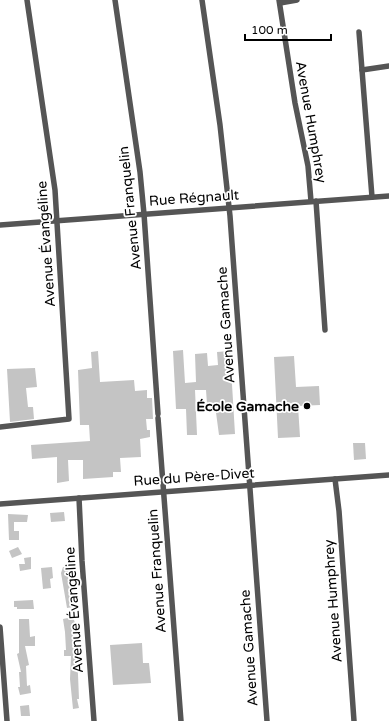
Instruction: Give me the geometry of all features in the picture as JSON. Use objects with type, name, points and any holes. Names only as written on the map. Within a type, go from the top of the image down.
[{"type":"street","name":"Avenue Évangéline","points":[[0,427],[69,419],[55,190],[28,0]]},
{"type":"street","name":"Avenue Franquelin","points":[[115,0],[140,172],[144,214],[181,721]]},
{"type":"street","name":"Avenue Gamache","points":[[202,0],[220,125],[229,207],[266,721]]},
{"type":"street","points":[[279,2],[297,0]]},
{"type":"street","name":"Avenue Humphrey","points":[[279,2],[314,201],[325,330]]},
{"type":"street","points":[[359,32],[372,197]]},
{"type":"street","points":[[362,70],[389,66]]},
{"type":"street","name":"Rue Régnault","points":[[0,224],[389,196]]},
{"type":"street","name":"Rue du Père-Divet","points":[[0,504],[389,475]]},
{"type":"street","name":"Avenue Humphrey","points":[[335,479],[339,511],[354,721]]},
{"type":"street","name":"Avenue Évangéline","points":[[79,498],[82,562],[94,721]]},
{"type":"street","points":[[0,627],[7,721]]},
{"type":"building","points":[[183,350],[185,383],[196,382],[195,354],[207,353],[208,366],[218,365],[217,352],[230,351],[235,434],[219,435],[215,405],[207,404],[206,390],[195,390],[197,435],[187,435],[186,409],[176,409],[173,351]]},
{"type":"building","points":[[98,351],[100,382],[134,380],[135,391],[147,390],[147,398],[152,398],[153,419],[146,419],[147,430],[150,430],[150,437],[140,439],[141,457],[120,458],[121,472],[113,472],[113,477],[83,479],[83,460],[68,460],[69,481],[57,483],[57,457],[32,459],[31,445],[90,441],[89,425],[80,425],[78,370],[92,368],[91,352]]},
{"type":"building","points":[[294,356],[296,387],[319,386],[320,405],[298,406],[300,437],[278,438],[274,357]]},
{"type":"building","points":[[35,368],[37,387],[26,388],[28,407],[33,407],[34,419],[10,422],[7,369]]},
{"type":"building","points":[[353,443],[365,443],[366,459],[354,460]]},
{"type":"building","points":[[64,512],[65,521],[51,522],[50,513]]},
{"type":"building","points":[[8,514],[28,515],[27,522],[14,522],[14,531],[19,531],[19,540],[9,540]]},
{"type":"building","points":[[18,547],[22,554],[12,558],[9,551]]},
{"type":"building","points":[[31,557],[31,569],[20,571],[19,564],[25,564],[24,558]]},
{"type":"building","points":[[52,567],[53,578],[50,579],[51,588],[43,589],[41,568]]},
{"type":"building","points":[[63,567],[73,570],[71,577],[69,577],[73,607],[67,608],[61,573]]},
{"type":"building","points":[[33,600],[34,609],[17,609],[17,607],[14,607],[14,601]]},
{"type":"building","points":[[73,617],[75,623],[72,624],[74,650],[77,650],[79,699],[77,699],[79,708],[73,709],[70,679],[71,656],[64,656],[64,650],[66,650],[63,619]]},
{"type":"building","points":[[19,619],[29,619],[30,637],[35,636],[35,646],[25,646],[29,665],[26,666],[27,686],[30,685],[31,693],[20,695],[18,687],[20,687],[19,672],[21,672],[17,654],[19,653]]},
{"type":"building","points":[[142,643],[143,663],[149,663],[151,683],[113,685],[110,645]]},
{"type":"building","points":[[29,705],[30,716],[21,716],[20,706]]},
{"type":"place","name":"École Gamache","points":[[307,406]]}]
